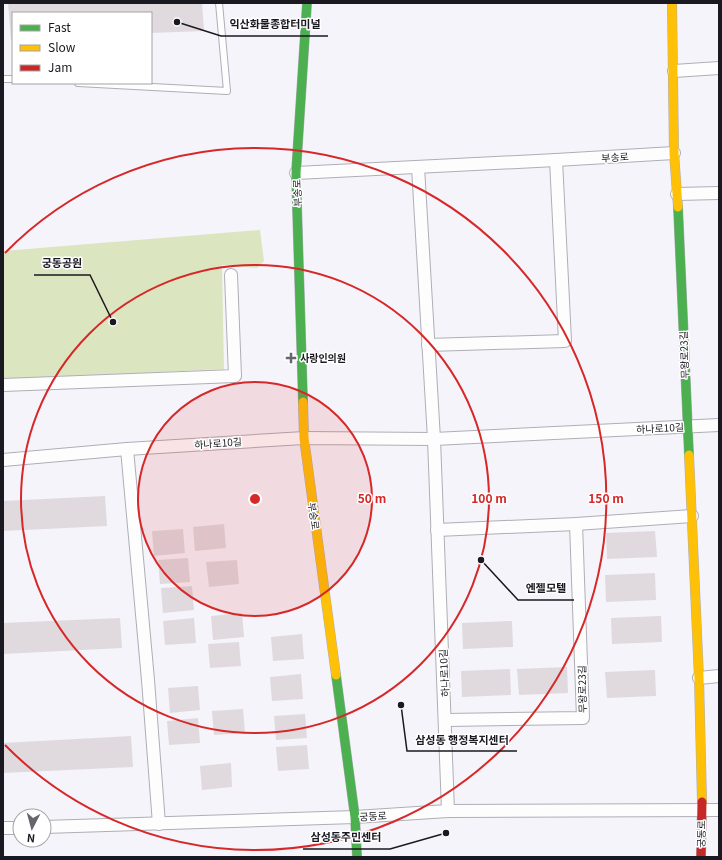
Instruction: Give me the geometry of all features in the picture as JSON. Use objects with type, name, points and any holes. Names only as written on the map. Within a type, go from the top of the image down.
[{"type":"street","name":"부송로","points":[[307,3],[296,173],[304,438],[356,817],[358,857]]},
{"type":"street","name":"무왕로23길","points":[[672,3],[674,153],[678,194],[699,678],[702,811]]},
{"type":"street","points":[[674,71],[719,68]]},
{"type":"street","name":"부송로","points":[[296,173],[674,153]]},
{"type":"street","points":[[428,345],[566,341],[556,160]]},
{"type":"street","name":"하나로10길","points":[[418,167],[434,439],[446,720],[448,811]]},
{"type":"street","points":[[678,194],[719,193]]},
{"type":"street","points":[[3,385],[235,376],[231,275]]},
{"type":"street","name":"하나로10길","points":[[3,460],[127,449],[304,438],[434,439],[719,425]]},
{"type":"street","points":[[127,449],[159,824]]},
{"type":"street","points":[[437,530],[576,524],[692,516]]},
{"type":"street","name":"무왕로23길","points":[[446,720],[583,718],[576,524]]},
{"type":"street","points":[[699,678],[719,676]]},
{"type":"street","name":"궁동로","points":[[52,827],[356,817],[448,811],[719,810]]},
{"type":"street","name":"궁동로","points":[[701,857],[702,811]]},
{"type":"lane","points":[[97,84],[227,91],[219,3]]},
{"type":"green space","points":[[260,230],[264,261],[257,268],[222,265],[224,369],[3,380],[3,251]]},
{"type":"building","points":[[8,3],[202,3],[204,31],[152,33],[152,12],[12,12],[11,40]]},
{"type":"building","points":[[105,496],[107,526],[3,531],[3,501]]},
{"type":"building","points":[[224,524],[226,548],[195,551],[193,527]]},
{"type":"building","points":[[183,529],[185,553],[154,556],[152,531]]},
{"type":"building","points":[[655,531],[657,557],[607,559],[606,533]]},
{"type":"building","points":[[188,558],[190,582],[160,584],[158,560]]},
{"type":"building","points":[[237,560],[239,584],[209,587],[206,562]]},
{"type":"building","points":[[655,573],[656,600],[606,602],[605,575]]},
{"type":"building","points":[[192,586],[194,610],[163,613],[161,588]]},
{"type":"building","points":[[242,613],[244,637],[213,640],[211,616]]},
{"type":"building","points":[[661,616],[662,642],[612,644],[611,618]]},
{"type":"building","points":[[120,618],[122,648],[3,654],[3,623]]},
{"type":"building","points":[[194,618],[196,643],[165,645],[163,621]]},
{"type":"building","points":[[512,621],[513,647],[463,649],[462,623]]},
{"type":"building","points":[[302,634],[304,659],[273,661],[271,637]]},
{"type":"building","points":[[239,642],[241,666],[210,668],[208,644]]},
{"type":"building","points":[[567,667],[568,693],[519,695],[517,669]]},
{"type":"building","points":[[510,669],[511,695],[462,697],[461,671]]},
{"type":"building","points":[[655,670],[656,696],[607,698],[605,672]]},
{"type":"building","points":[[301,674],[303,699],[272,701],[270,677]]},
{"type":"building","points":[[198,686],[200,710],[170,713],[168,688]]},
{"type":"building","points":[[243,709],[245,733],[214,735],[212,711]]},
{"type":"building","points":[[305,714],[307,738],[276,740],[274,716]]},
{"type":"building","points":[[198,718],[200,743],[169,745],[167,721]]},
{"type":"building","points":[[131,736],[133,767],[3,773],[3,743]]},
{"type":"building","points":[[307,745],[309,769],[278,771],[276,747]]},
{"type":"building","points":[[231,763],[232,787],[202,790],[200,766]]},
{"type":"traffic: fast","points":[[303,402],[296,173],[307,3]]},
{"type":"traffic: fast","points":[[678,207],[689,455]]},
{"type":"traffic: fast","points":[[336,675],[355,817],[357,857]]},
{"type":"traffic: slow","points":[[672,3],[674,153],[678,207]]},
{"type":"traffic: slow","points":[[303,402],[304,438],[336,675]]},
{"type":"traffic: slow","points":[[689,455],[699,678],[702,802]]},
{"type":"traffic: jam","points":[[701,857],[702,802]]},
{"type":"place","name":"익산화물종합터미널","points":[[177,22]]},
{"type":"place","name":"궁동공원","points":[[113,322]]},
{"type":"place","name":"사랑인의원","points":[[291,358]]},
{"type":"place","name":"엔젤모텔","points":[[481,560]]},
{"type":"place","name":"삼성동 행정복지센터","points":[[401,705]]},
{"type":"place","name":"삼성동주민센터","points":[[446,833]]}]
